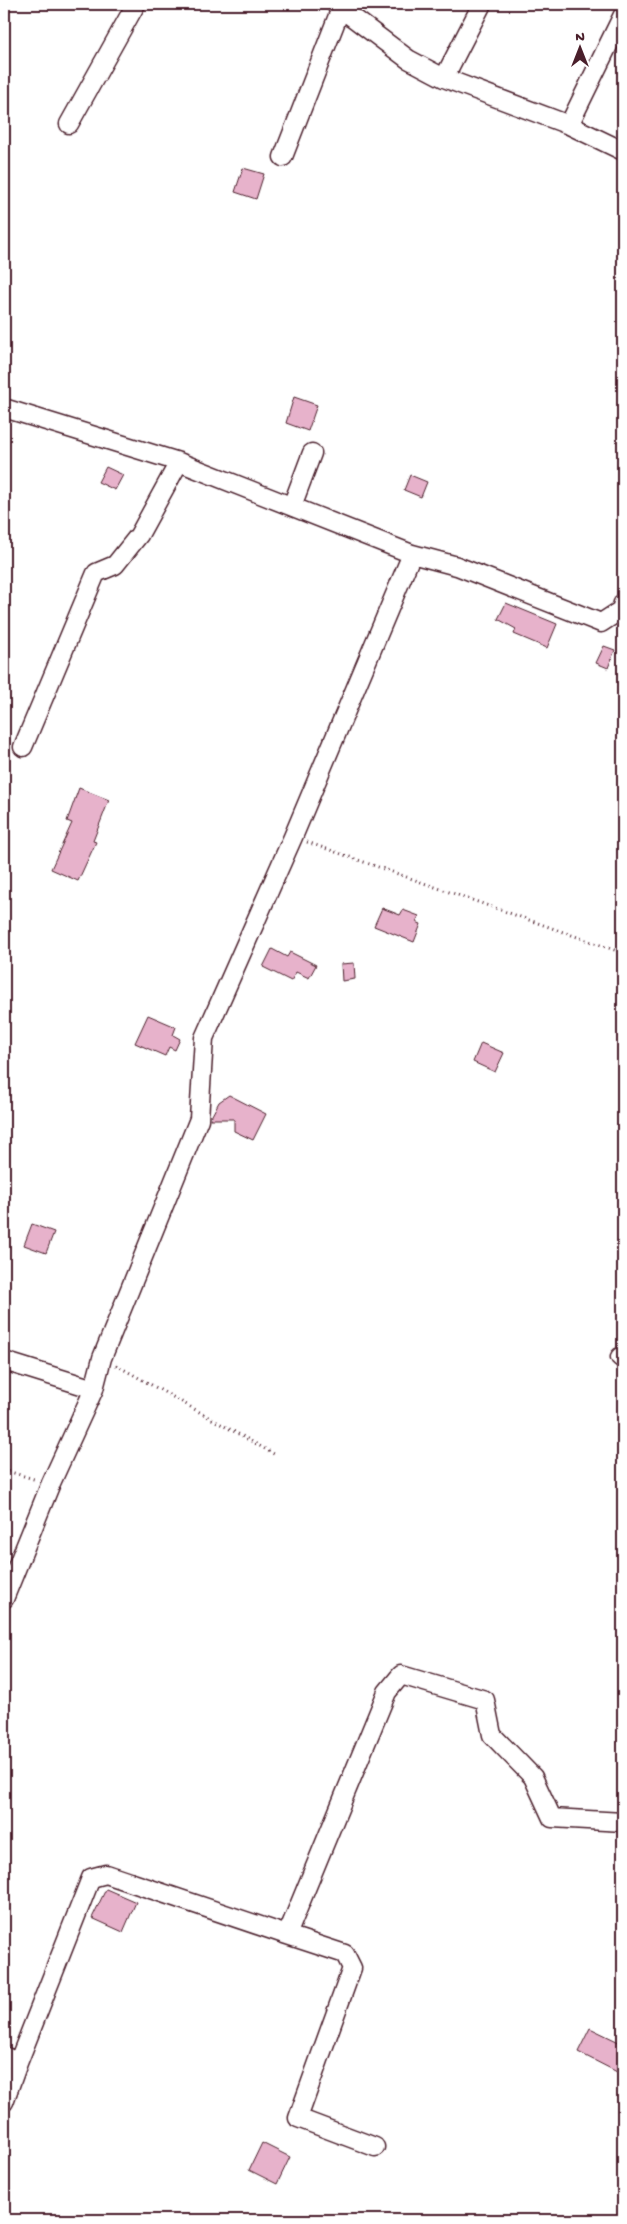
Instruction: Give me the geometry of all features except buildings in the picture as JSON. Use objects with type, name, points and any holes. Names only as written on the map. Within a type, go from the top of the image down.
[{"type":"street","points":[[69,124],[136,4]]},
{"type":"street","points":[[444,78],[482,4]]},
{"type":"street","points":[[283,157],[338,6],[408,59],[444,78],[568,125],[623,151]]},
{"type":"street","points":[[568,125],[623,15]]},
{"type":"street","points":[[4,408],[179,462],[412,554],[457,566],[601,623],[621,610],[623,603]]},
{"type":"street","points":[[292,506],[312,453]]},
{"type":"street","points":[[23,747],[96,573],[115,565],[139,535],[179,462]]},
{"type":"street","points":[[4,1599],[51,1483],[94,1389],[102,1358],[199,1119],[204,1038],[293,837],[412,554]]},
{"type":"street","points":[[4,1361],[94,1389]]},
{"type":"street","points":[[287,1935],[388,1692],[401,1675],[485,1700],[492,1735],[533,1777],[552,1818],[623,1822]]},
{"type":"street","points":[[4,2102],[11,2060],[91,1878],[106,1874],[345,1954],[352,1968],[298,2118],[375,2147]]},
{"type":"path","points":[[293,837],[623,953]]},
{"type":"path","points":[[102,1358],[274,1454]]},
{"type":"path","points":[[4,1470],[51,1483]]}]
